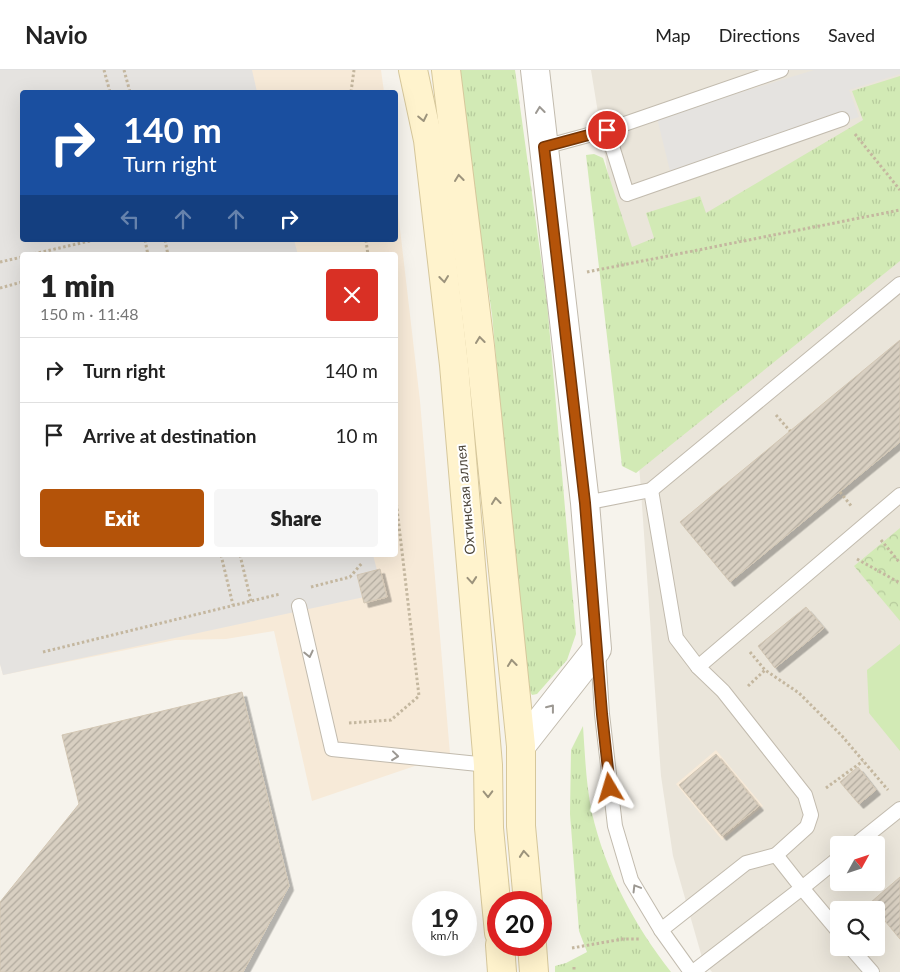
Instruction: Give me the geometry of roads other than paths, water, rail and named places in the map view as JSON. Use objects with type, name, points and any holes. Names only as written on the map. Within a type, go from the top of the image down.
[{"type":"street","name":"Охтинская аллея","points":[[413,70],[428,140],[454,365],[488,766],[489,828],[495,891]]},
{"type":"street","points":[[446,70],[480,346],[521,746],[521,826],[527,891]]},
{"type":"street","points":[[521,746],[598,649],[585,503],[535,70]]},
{"type":"street","points":[[533,956],[534,972]]},
{"type":"lane","points":[[544,147],[607,130],[781,70]]},
{"type":"lane","points":[[607,130],[627,194],[842,119]]},
{"type":"lane","points":[[585,503],[651,490],[900,284]]},
{"type":"lane","points":[[651,490],[676,638],[698,666],[722,691],[805,795],[811,815],[807,827],[776,855],[746,863],[665,935]]},
{"type":"lane","points":[[698,666],[900,495]]},
{"type":"lane","points":[[299,606],[332,750],[488,766]]},
{"type":"lane","points":[[598,649],[602,714],[615,826],[631,880],[665,935],[692,972],[830,865]]},
{"type":"lane","points":[[864,836],[897,803]]},
{"type":"lane","points":[[776,855],[830,921]]},
{"type":"lane","points":[[858,956],[872,972]]}]
